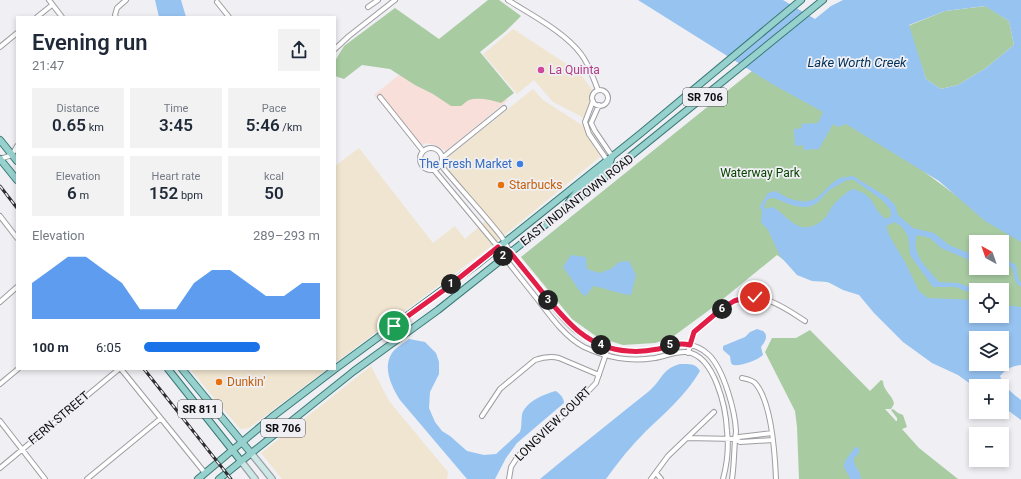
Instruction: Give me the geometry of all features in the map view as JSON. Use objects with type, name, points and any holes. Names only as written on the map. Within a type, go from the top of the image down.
[{"type":"main road","name":"EAST INDIANTOWN ROAD","points":[[336,368],[444,290],[640,134],[801,0]]},
{"type":"main road","name":"EAST INDIANTOWN ROAD","points":[[251,453],[354,371],[438,310],[651,141],[823,0]]},
{"type":"main road","points":[[0,140],[16,160]]},
{"type":"main road","points":[[564,210],[570,199],[576,193],[606,169],[609,165],[610,158]]},
{"type":"main road","points":[[0,159],[16,179]]},
{"type":"main road","points":[[346,360],[354,371]]},
{"type":"main road","name":"SR 811","points":[[169,370],[255,479]]},
{"type":"main road","name":"SR 811","points":[[183,370],[272,479]]},
{"type":"main road","name":"EAST INDIANTOWN ROAD","points":[[242,442],[334,370]]},
{"type":"main road","name":"SR 706","points":[[198,479],[242,442]]},
{"type":"main road","name":"SR 706","points":[[220,479],[251,453]]},
{"type":"street","points":[[49,0],[61,16]]},
{"type":"street","points":[[115,16],[117,8],[126,0]]},
{"type":"street","points":[[368,7],[378,0]]},
{"type":"street","points":[[336,48],[395,0]]},
{"type":"street","points":[[508,0],[563,36],[575,47],[584,59],[598,90],[603,91],[607,97],[606,102],[599,105],[591,123],[610,158]]},
{"type":"street","points":[[218,2],[228,16]]},
{"type":"street","points":[[38,16],[52,5]]},
{"type":"street","points":[[0,47],[16,34]]},
{"type":"street","points":[[598,90],[593,94],[593,101],[585,122],[589,134],[610,158]]},
{"type":"street","points":[[380,97],[423,150]]},
{"type":"street","points":[[593,101],[599,105]]},
{"type":"street","points":[[442,158],[504,108]]},
{"type":"street","points":[[0,159],[12,155],[16,148]]},
{"type":"street","points":[[431,148],[437,149],[441,153],[442,158],[441,164],[438,168],[434,170],[427,170],[421,165],[419,158],[423,150],[431,148]]},
{"type":"street","points":[[441,164],[568,323],[586,338],[608,348],[628,351],[660,348],[677,343],[690,345],[701,349],[709,355],[715,363],[730,398],[736,432],[732,479]]},
{"type":"street","points":[[434,170],[498,247],[504,257],[562,329],[583,346],[606,356],[640,360],[680,352],[688,352],[698,357],[709,367],[719,388],[728,431],[728,451],[723,479]]},
{"type":"street","points":[[1,219],[16,237]]},
{"type":"street","points":[[0,302],[16,288]]},
{"type":"street","points":[[688,352],[694,332],[699,327],[729,304],[744,298],[755,297],[766,299],[805,321]]},
{"type":"street","name":"LONGVIEW COURT","points":[[509,479],[511,467],[518,456],[575,405],[596,383],[608,348]]},
{"type":"street","points":[[482,416],[500,389],[536,360],[553,357],[559,358],[600,375]]},
{"type":"street","points":[[0,384],[17,370]]},
{"type":"street","name":"FERN STREET","points":[[0,468],[119,370]]},
{"type":"street","points":[[121,370],[205,473]]},
{"type":"street","points":[[742,378],[756,384],[769,416],[773,440],[776,479]]},
{"type":"street","points":[[651,479],[668,456],[714,412]]},
{"type":"street","points":[[87,479],[160,418]]},
{"type":"street","points":[[0,421],[45,479]]},
{"type":"street","points":[[687,438],[735,439],[739,437],[772,433]]},
{"type":"street","points":[[735,439],[740,442],[773,440]]},
{"type":"street","points":[[656,473],[662,479]]},
{"type":"shaded area","points":[[513,29],[579,72],[595,94],[584,118],[553,102],[534,80],[517,94],[483,54]]},
{"type":"shaded area","points":[[404,71],[508,100],[446,151],[435,145],[426,143],[418,148],[374,95]]},
{"type":"shaded area","points":[[533,89],[543,100],[585,127],[601,156],[485,251],[336,362],[336,165],[359,148],[433,243],[455,226],[465,239],[489,218],[445,167],[447,158]]},
{"type":"shaded area","points":[[371,366],[389,401],[448,472],[447,479],[282,479],[261,453]]},
{"type":"shaded area","points":[[191,370],[326,370],[249,428],[240,429]]},
{"type":"green space","points":[[488,0],[499,0],[521,16],[506,31],[480,52],[514,93],[501,103],[489,100],[472,99],[461,106],[451,106],[390,69],[362,65],[344,79],[336,76],[336,59],[344,46],[395,8],[439,39]]},
{"type":"green space","points":[[986,6],[1009,21],[1014,45],[986,68],[958,85],[941,89],[926,79],[908,26],[945,11]]},
{"type":"green space","name":"Waterway Park","points":[[752,71],[895,150],[985,217],[1021,238],[1021,338],[1009,338],[1009,331],[969,331],[969,335],[857,291],[817,279],[796,269],[777,255],[712,308],[671,338],[655,343],[623,345],[597,337],[572,319],[521,257]]},
{"type":"green space","points":[[810,330],[870,391],[881,380],[883,381],[883,384],[894,404],[891,409],[885,409],[896,421],[897,418],[891,410],[893,409],[903,415],[907,427],[902,429],[919,448],[958,479],[799,479],[795,411],[765,352],[772,338],[796,338]]},
{"type":"water","points":[[155,0],[181,0],[186,16],[159,16]]},
{"type":"water","name":"Lake Worth Creek","points":[[638,0],[783,0],[815,19],[831,6],[843,0],[1021,0],[1021,242],[985,221],[939,181],[846,124],[838,127],[833,124],[819,149],[804,150],[803,145],[795,146],[794,129],[802,128],[801,124],[818,123],[823,112],[772,84]],"holes":[[[985,6],[1009,21],[1014,45],[986,68],[958,85],[941,89],[926,79],[909,25],[945,11]]]},
{"type":"water","points":[[853,176],[887,197],[895,205],[898,215],[913,228],[934,233],[949,245],[969,253],[969,261],[941,248],[930,238],[917,235],[916,249],[918,255],[921,261],[939,282],[958,283],[969,286],[969,292],[956,287],[933,287],[910,255],[908,236],[902,227],[895,222],[886,226],[890,237],[905,262],[919,291],[928,298],[969,300],[969,323],[1009,323],[1009,306],[1021,307],[1021,365],[1009,368],[1009,331],[969,331],[969,371],[1005,371],[1000,376],[1002,379],[969,379],[969,383],[958,375],[932,363],[903,342],[874,313],[859,295],[843,290],[828,282],[812,281],[797,275],[780,256],[768,230],[761,222],[762,212],[760,206],[768,193],[776,191],[797,201],[809,201],[819,196],[830,185],[843,177]],"holes":[[[847,180],[854,180],[882,200],[890,209],[891,216],[887,219],[882,216],[866,195],[860,191],[852,189],[836,202],[824,219],[810,227],[797,226],[773,207],[764,209],[765,204],[771,198],[794,206],[805,207],[814,205],[831,189]]]},
{"type":"water","points":[[571,255],[586,257],[587,269],[599,273],[611,269],[619,262],[629,261],[636,275],[631,295],[593,286],[586,296],[582,294],[563,267]]},
{"type":"water","points":[[1009,261],[1016,265],[1021,287],[1016,281]]},
{"type":"water","points":[[757,329],[763,331],[766,335],[765,341],[761,347],[763,355],[749,363],[733,365],[731,363],[730,356],[723,350],[723,346],[745,337],[750,332]]},
{"type":"water","points":[[409,339],[425,342],[436,353],[439,362],[439,374],[430,392],[429,408],[435,422],[442,431],[467,451],[484,455],[496,454],[520,432],[524,410],[531,402],[541,396],[556,391],[562,396],[564,403],[517,443],[506,458],[495,479],[467,479],[400,400],[391,383],[388,371],[389,359],[395,349]]},
{"type":"water","points":[[680,364],[694,365],[700,371],[682,396],[635,442],[606,479],[540,479],[653,388],[665,372]]},
{"type":"water","points":[[1009,390],[1021,400],[1021,420],[1009,411]]},
{"type":"water","points":[[855,447],[859,448],[859,453],[854,458],[854,461],[860,473],[861,479],[850,479],[844,467],[846,460]]},
{"type":"railway","points":[[0,186],[16,207]]},
{"type":"railway","points":[[145,370],[231,479]]},
{"type":"place","name":"La Quinta","points":[[541,70]]},
{"type":"place","name":"The Fresh Market","points":[[520,164]]},
{"type":"place","name":"Starbucks","points":[[501,185]]},
{"type":"place","name":"Dunkin'","points":[[219,382]]},
{"type":"route","points":[[394,326],[444,290],[498,247],[504,257],[510,252],[561,316],[576,331],[586,338],[608,348],[618,350],[646,350],[677,343],[690,345],[694,332],[720,310],[734,301],[755,297]]}]
